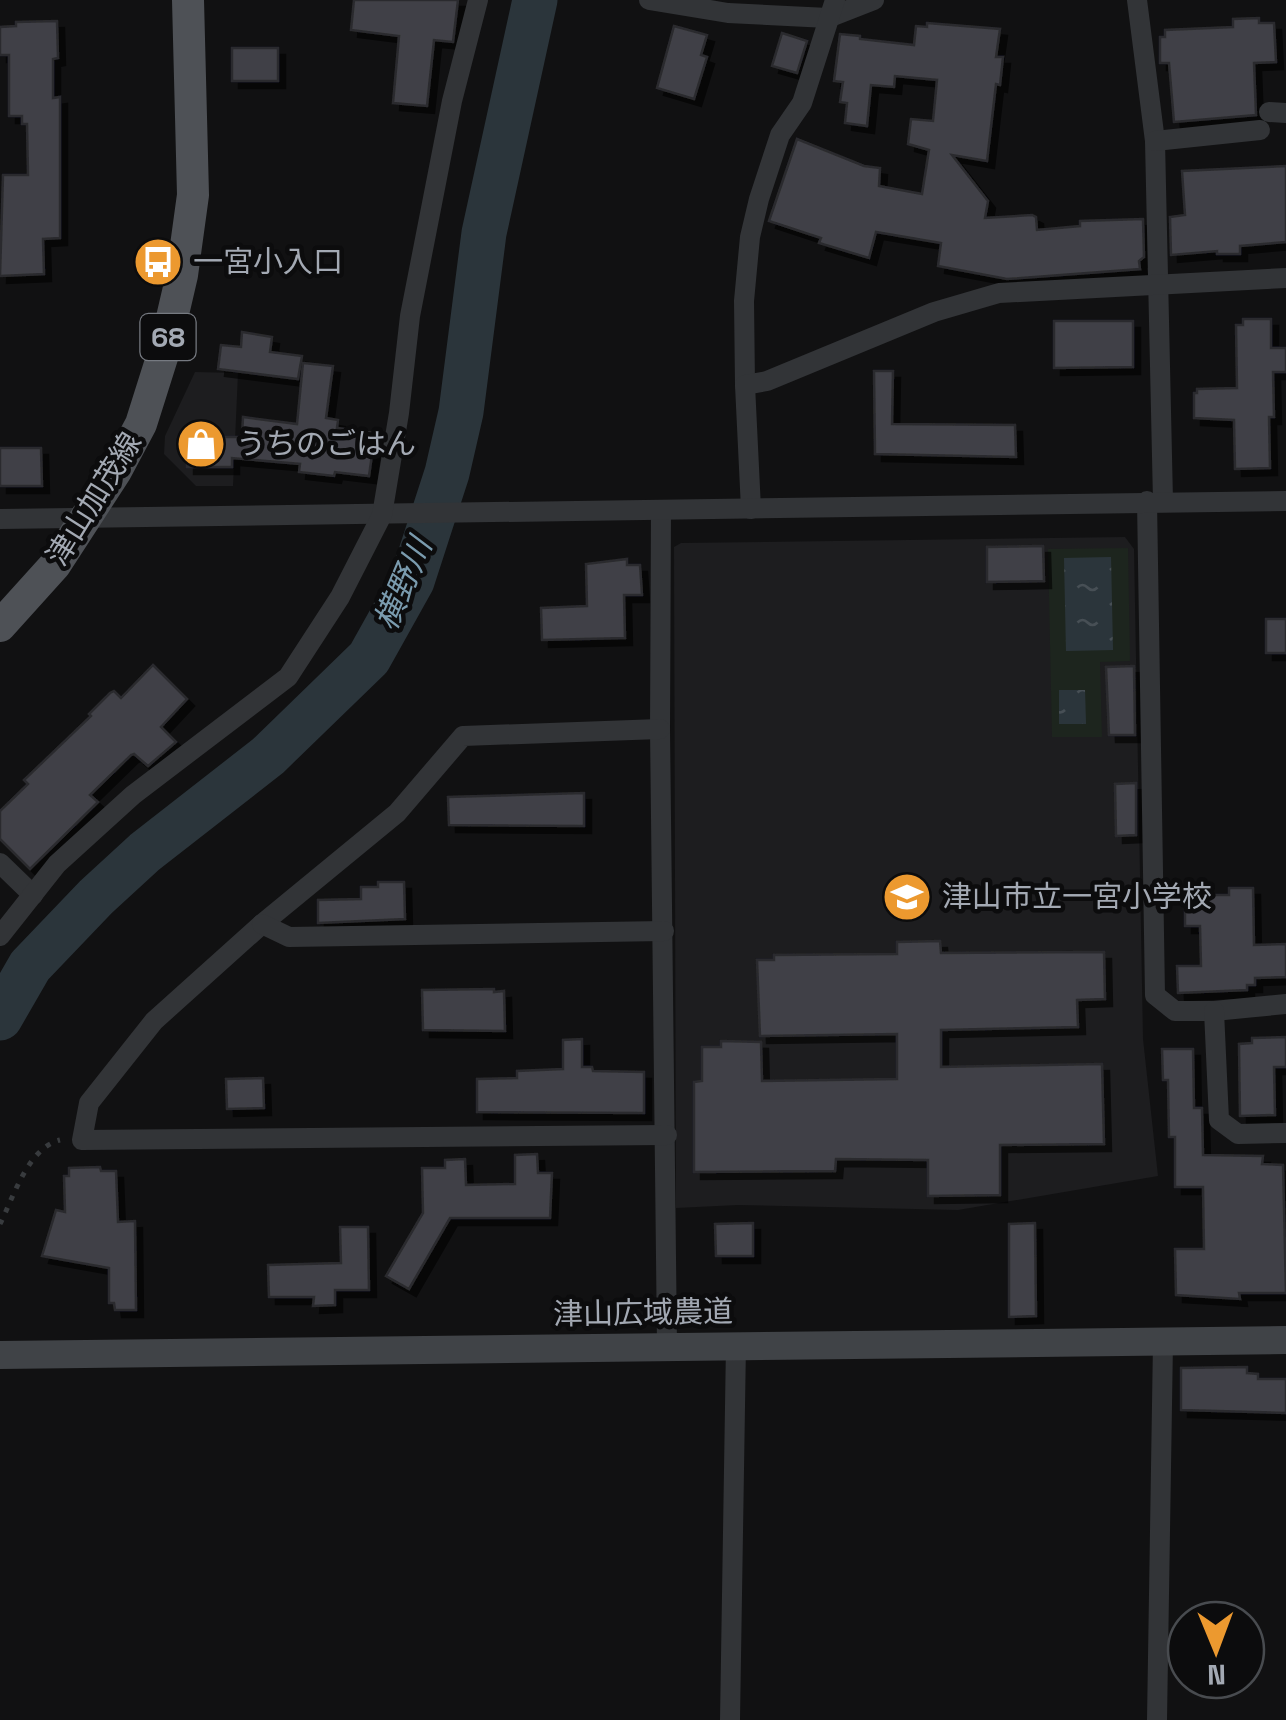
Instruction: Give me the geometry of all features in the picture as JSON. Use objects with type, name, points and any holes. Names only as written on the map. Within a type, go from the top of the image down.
[{"type":"main road","name":"津山加茂線","points":[[0,626],[55,565],[116,471],[141,424],[166,348],[182,275],[193,195],[188,0]]},
{"type":"street","points":[[0,936],[57,864],[133,796],[288,677],[340,597],[383,515],[410,316],[452,102],[478,0]]},
{"type":"street","points":[[649,0],[728,13],[831,9],[874,0]]},
{"type":"street","points":[[1137,0],[1155,141],[1159,286],[1154,995],[1175,1011],[1286,1004]]},
{"type":"street","points":[[751,509],[744,385],[744,301],[750,237],[780,135],[802,103],[831,9]]},
{"type":"street","points":[[1155,141],[1272,118]]},
{"type":"street","points":[[744,385],[767,381],[967,300],[999,293],[1286,278]]},
{"type":"street","points":[[0,519],[1286,501]]},
{"type":"street","points":[[661,510],[667,1345]]},
{"type":"street","points":[[660,729],[463,736],[397,813],[262,924],[154,1021],[90,1104],[82,1140],[667,1134]]},
{"type":"street","points":[[0,862],[32,895]]},
{"type":"street","points":[[262,924],[289,938],[664,931]]},
{"type":"street","points":[[1214,1011],[1219,1120],[1238,1134],[1286,1133]]},
{"type":"street","name":"津山広域農道","points":[[0,1354],[1286,1340]]},
{"type":"street","points":[[1157,1720],[1164,1342]]},
{"type":"street","points":[[730,1720],[736,1344]]},
{"type":"path","points":[[0,1224],[35,1155],[55,1140],[82,1140]]},
{"type":"shaded area","points":[[195,372],[238,373],[233,486],[196,486],[164,454],[165,436]]},
{"type":"shaded area","name":"津山市立一宮小学校","points":[[1125,537],[1134,549],[1143,1039],[1158,1176],[958,1210],[738,1205],[676,1208],[674,547],[681,543]]},
{"type":"shaded area","points":[[1128,548],[1130,661],[1100,662],[1102,737],[1052,737],[1048,549]]},
{"type":"water","points":[[1111,557],[1113,650],[1066,651],[1064,558]]},
{"type":"water","points":[[1059,690],[1085,690],[1086,724],[1059,724]]},
{"type":"building","points":[[354,0],[458,0],[453,42],[434,40],[427,106],[393,103],[399,36],[351,30]]},
{"type":"building","points":[[1259,18],[1259,23],[1274,23],[1276,62],[1254,63],[1256,115],[1174,122],[1169,63],[1160,63],[1160,37],[1165,37],[1165,30],[1233,27],[1233,19]]},
{"type":"building","points":[[57,21],[53,98],[60,97],[60,238],[43,239],[44,274],[0,276],[3,175],[28,175],[27,124],[22,124],[22,116],[9,116],[9,55],[0,55],[0,27],[16,26],[16,22]]},
{"type":"building","points":[[927,23],[1000,29],[996,57],[1003,57],[987,161],[952,155],[988,201],[985,218],[1032,215],[1036,217],[1037,230],[1080,226],[1080,221],[1143,219],[1144,257],[1139,261],[1140,269],[1007,279],[938,266],[941,243],[876,232],[869,258],[819,243],[821,238],[769,221],[797,139],[864,166],[880,168],[879,186],[922,194],[929,150],[908,144],[911,119],[933,121],[937,80],[895,76],[894,87],[871,85],[867,126],[845,123],[847,103],[840,102],[843,82],[834,81],[840,34],[914,45],[916,26],[927,27]]},
{"type":"building","points":[[674,26],[707,35],[701,55],[707,57],[694,99],[657,88]]},
{"type":"building","points":[[782,33],[807,41],[797,73],[772,66]]},
{"type":"building","points":[[232,48],[278,48],[278,81],[232,81]]},
{"type":"building","points":[[1286,166],[1286,242],[1240,246],[1240,254],[1217,251],[1171,255],[1170,217],[1185,215],[1182,171]]},
{"type":"building","points":[[1243,319],[1271,319],[1271,348],[1286,348],[1286,372],[1273,372],[1270,468],[1235,469],[1234,420],[1194,418],[1197,389],[1237,388],[1236,325],[1243,325]]},
{"type":"building","points":[[1054,321],[1133,321],[1133,367],[1054,368]]},
{"type":"building","points":[[242,332],[272,337],[270,352],[302,356],[298,379],[218,369],[221,345],[241,347]]},
{"type":"building","points":[[303,363],[333,366],[326,418],[338,420],[337,428],[375,433],[369,476],[299,472],[300,464],[232,458],[232,467],[187,467],[187,437],[242,437],[243,417],[297,424]]},
{"type":"building","points":[[874,371],[893,371],[892,424],[1015,425],[1016,457],[875,454]]},
{"type":"building","points":[[0,448],[41,448],[42,486],[0,486]]},
{"type":"building","points":[[1043,546],[1044,581],[987,582],[987,547]]},
{"type":"building","points":[[627,559],[627,565],[640,565],[642,595],[624,595],[625,638],[542,640],[541,608],[587,606],[586,564]]},
{"type":"building","points":[[1266,619],[1286,619],[1286,653],[1266,653]]},
{"type":"building","points":[[153,665],[187,699],[161,727],[176,742],[148,766],[131,755],[90,795],[98,802],[30,869],[0,839],[0,811],[28,784],[24,780],[110,693],[114,691],[121,698]]},
{"type":"building","points":[[1134,666],[1135,735],[1109,735],[1106,667]]},
{"type":"building","points":[[1136,783],[1136,835],[1116,836],[1115,784]]},
{"type":"building","points":[[584,793],[584,826],[449,825],[448,797]]},
{"type":"building","points":[[378,882],[404,882],[405,919],[318,923],[318,900],[361,899],[361,887],[378,887]]},
{"type":"building","points":[[1229,888],[1253,888],[1254,945],[1286,944],[1286,977],[1255,978],[1255,985],[1247,985],[1247,990],[1178,993],[1177,966],[1201,966],[1200,926],[1185,926],[1185,895],[1229,895]]},
{"type":"building","points":[[940,941],[941,953],[1104,952],[1105,999],[1077,1000],[1078,1027],[941,1030],[941,1067],[1102,1064],[1104,1144],[1000,1145],[1000,1195],[928,1196],[928,1160],[836,1159],[835,1171],[694,1172],[694,1082],[702,1081],[702,1047],[721,1047],[721,1041],[761,1042],[762,1081],[897,1079],[897,1034],[760,1036],[757,960],[774,960],[774,955],[897,954],[897,942]]},
{"type":"building","points":[[422,990],[504,991],[505,1031],[423,1030]]},
{"type":"building","points":[[1286,1037],[1286,1067],[1274,1067],[1275,1115],[1240,1116],[1239,1044],[1252,1043],[1252,1038]]},
{"type":"building","points":[[582,1039],[582,1067],[592,1067],[593,1071],[644,1072],[644,1113],[477,1112],[477,1079],[517,1078],[517,1071],[563,1069],[563,1040]]},
{"type":"building","points":[[1162,1049],[1193,1049],[1194,1108],[1202,1108],[1203,1155],[1263,1156],[1262,1164],[1283,1165],[1286,1293],[1239,1293],[1240,1299],[1176,1295],[1175,1249],[1204,1249],[1203,1187],[1175,1187],[1175,1137],[1169,1137],[1168,1080],[1163,1080]]},
{"type":"building","points":[[263,1078],[264,1108],[227,1109],[226,1079]]},
{"type":"building","points":[[537,1154],[538,1173],[552,1173],[550,1218],[450,1218],[409,1289],[386,1276],[423,1213],[422,1168],[445,1168],[445,1160],[465,1159],[466,1185],[515,1184],[515,1155]]},
{"type":"building","points":[[100,1167],[101,1171],[116,1171],[118,1222],[135,1221],[136,1310],[115,1310],[114,1303],[109,1303],[109,1268],[42,1256],[56,1210],[65,1212],[64,1176],[69,1176],[69,1168]]},
{"type":"building","points":[[753,1223],[753,1256],[716,1256],[715,1224]]},
{"type":"building","points":[[1035,1223],[1036,1316],[1009,1317],[1009,1224]]},
{"type":"building","points":[[340,1227],[368,1227],[369,1290],[335,1290],[335,1305],[313,1306],[314,1297],[269,1297],[268,1265],[341,1263]]},
{"type":"building","points":[[1247,1367],[1247,1373],[1258,1374],[1258,1379],[1286,1379],[1286,1413],[1181,1410],[1181,1368]]},
{"type":"waterway","name":"横野川","points":[[0,1018],[30,966],[96,897],[145,852],[268,756],[369,658],[412,581],[447,473],[461,412],[484,233],[535,0]]},
{"type":"place","name":"一宮小入口","points":[[158,262]]},
{"type":"place","name":"うちのごはん","points":[[201,444]]},
{"type":"place","name":"津山市立一宮小学校","points":[[907,897]]}]
